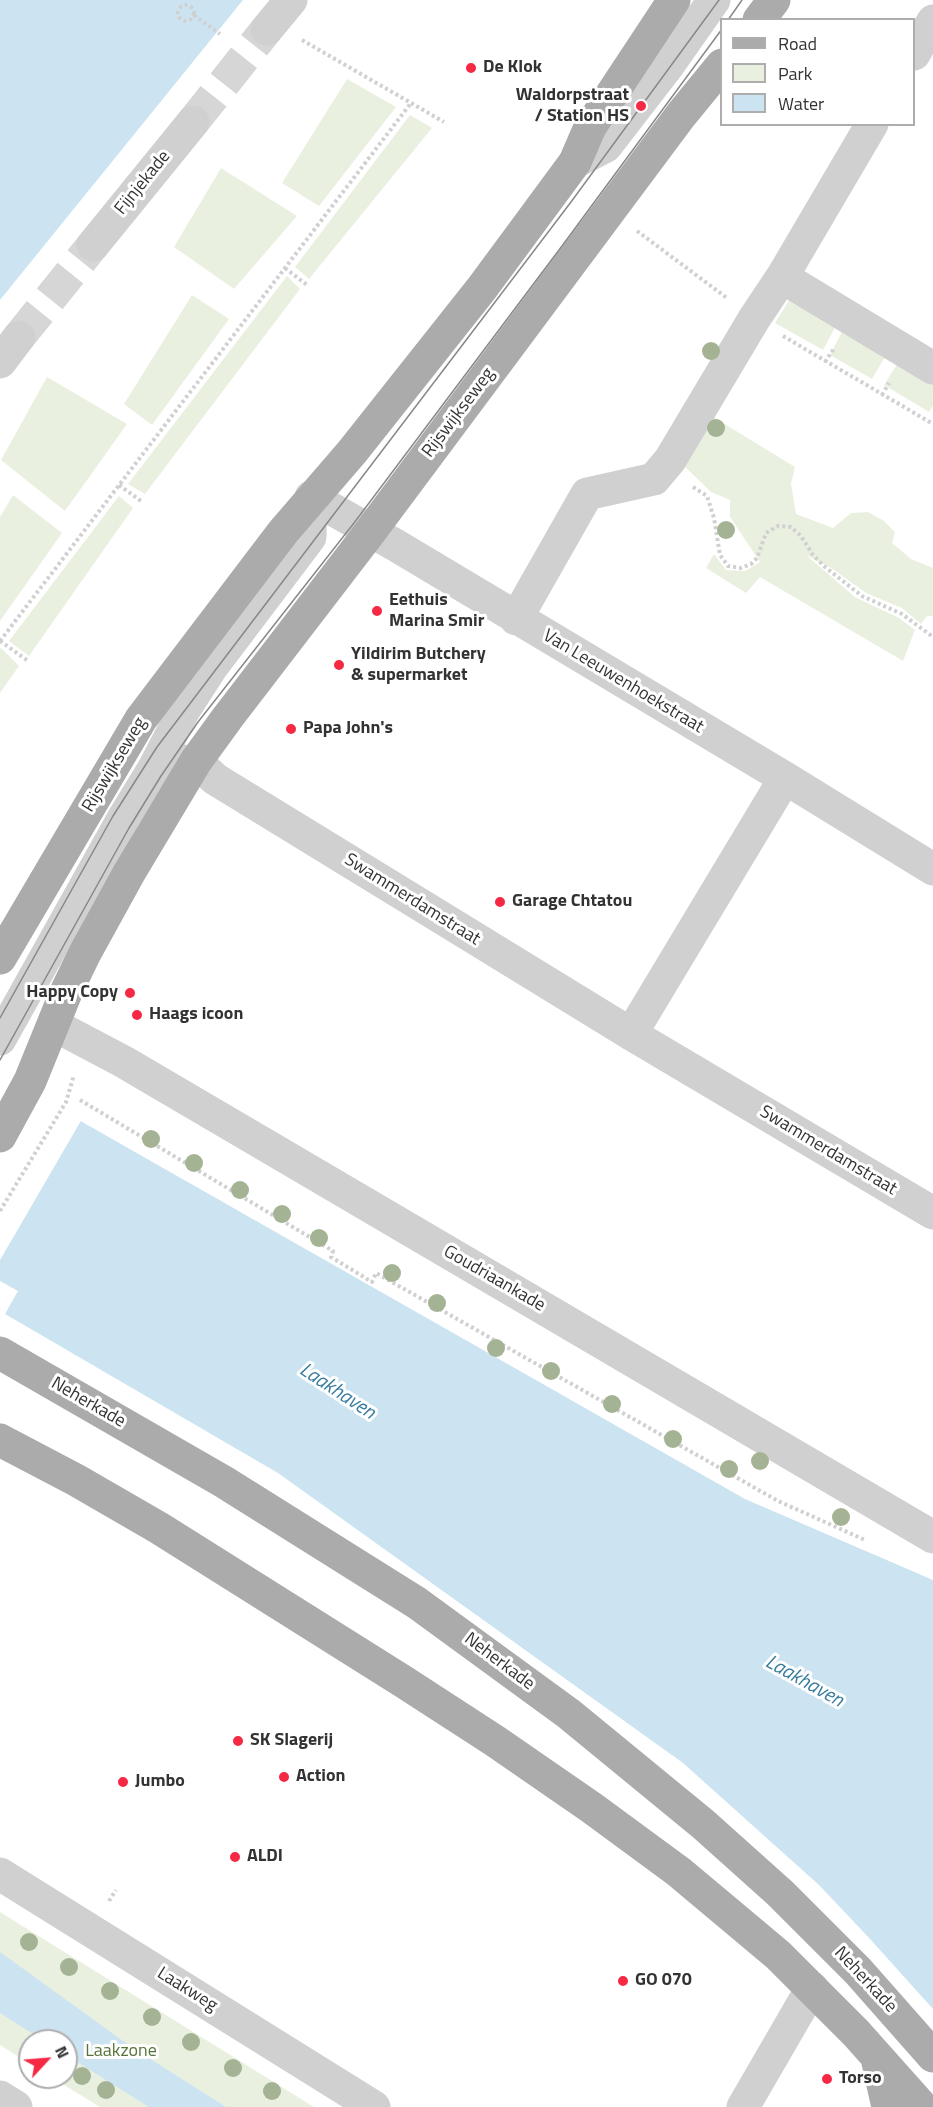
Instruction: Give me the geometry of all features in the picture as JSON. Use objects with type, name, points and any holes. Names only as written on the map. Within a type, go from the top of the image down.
[{"type":"main road","name":"Rijswijkseweg","points":[[0,958],[141,719],[283,532],[352,452],[475,297],[575,162],[590,127],[674,0]]},
{"type":"main road","points":[[760,18],[774,0]]},
{"type":"main road","name":"Rijswijkseweg","points":[[0,1136],[30,1080],[67,990],[97,930],[196,761],[681,115],[720,67]]},
{"type":"main road","name":"Neherkade","points":[[0,1353],[215,1477],[403,1594],[441,1619],[560,1708],[688,1812],[780,1893],[858,1971],[933,2056]]},
{"type":"main road","points":[[0,1440],[76,1480],[159,1528],[495,1741],[679,1872],[754,1934],[812,1988],[876,2054],[922,2107]]},
{"type":"main road","points":[[876,2054],[888,2107]]},
{"type":"street","name":"Rijswijkseweg","points":[[575,162],[606,147],[714,0]]},
{"type":"street","points":[[915,52],[933,21]]},
{"type":"street","points":[[915,63],[933,73]]},
{"type":"street","name":"Fijnjekade","points":[[93,245],[193,122]]},
{"type":"street","points":[[516,619],[587,494],[654,479],[670,460],[871,126]]},
{"type":"street","points":[[782,277],[933,368]]},
{"type":"street","name":"Rijswijkseweg","points":[[0,1039],[124,817],[154,768],[184,710],[211,668],[310,537],[311,497]]},
{"type":"street","name":"Van Leeuwenhoekstraat","points":[[311,497],[785,778],[933,869]]},
{"type":"street","name":"Rijswijkseweg","points":[[154,768],[171,762],[196,761]]},
{"type":"street","name":"Swammerdamstraat","points":[[196,761],[215,779],[631,1034],[933,1213]]},
{"type":"street","points":[[631,1034],[785,778]]},
{"type":"street","points":[[24,995],[30,1080]]},
{"type":"street","name":"Goudriaankade","points":[[54,1025],[134,1068],[933,1537]]},
{"type":"street","name":"Laakweg","points":[[0,1874],[374,2107]]},
{"type":"street","points":[[743,2107],[812,1988]]},
{"type":"street","points":[[0,2097],[16,2107]]},
{"type":"path","points":[[194,15],[190,20],[183,21],[178,15],[178,10],[181,6],[193,7],[194,15],[220,34]]},
{"type":"path","points":[[277,17],[411,104],[444,122]]},
{"type":"path","points":[[28,662],[0,641],[411,104]]},
{"type":"path","points":[[285,268],[307,285]]},
{"type":"path","points":[[654,479],[691,486],[706,496],[714,518],[720,555],[728,566],[741,568],[751,564],[757,558],[766,533],[778,526],[791,527],[801,536],[813,555],[862,596],[902,614],[933,637]]},
{"type":"path","points":[[119,485],[141,501]]},
{"type":"path","points":[[80,1100],[333,1251],[331,1257],[372,1282],[376,1273],[778,1501],[871,1543]]},
{"type":"path","points":[[0,1211],[66,1102]]},
{"type":"green space","points":[[347,79],[396,107],[319,206],[282,183]]},
{"type":"green space","points":[[410,115],[432,128],[309,279],[295,267]]},
{"type":"green space","points":[[221,168],[297,216],[234,289],[174,247]]},
{"type":"green space","points":[[287,276],[300,289],[145,494],[128,484]]},
{"type":"green space","points":[[793,294],[839,320],[823,350],[775,323]]},
{"type":"green space","points":[[192,295],[229,319],[152,425],[124,404]]},
{"type":"green space","points":[[846,324],[889,350],[872,379],[830,355]]},
{"type":"green space","points":[[901,358],[933,377],[933,406],[929,412],[884,385]]},
{"type":"green space","points":[[47,377],[127,424],[65,511],[1,460]]},
{"type":"green space","points":[[710,415],[795,467],[791,484],[796,514],[833,528],[851,513],[868,512],[884,521],[895,532],[892,543],[911,559],[933,568],[933,616],[927,616],[921,624],[902,608],[866,593],[831,568],[806,555],[855,597],[899,618],[915,630],[903,661],[760,577],[746,593],[706,568],[714,554],[726,570],[745,571],[760,562],[730,517],[730,500],[711,492],[681,463]]},
{"type":"green space","points":[[13,495],[62,533],[0,621],[0,517]]},
{"type":"green space","points":[[119,496],[133,508],[29,656],[9,641]]},
{"type":"green space","points":[[0,649],[19,666],[0,693]]},
{"type":"green space","name":"Laakzone","points":[[0,1912],[314,2107],[100,2107],[71,2089],[78,2089],[78,2029],[18,2029],[18,2056],[0,2045]]},
{"type":"water","points":[[0,0],[243,0],[0,300]]},
{"type":"water","name":"Laakhaven","points":[[77,1119],[745,1499],[933,1580],[933,2009],[819,1885],[683,1763],[278,1473],[5,1314],[18,1291],[0,1281],[0,1145],[46,1172]]},
{"type":"water","points":[[0,1952],[130,2046],[226,2107],[149,2107],[78,2063],[78,2029],[25,2029],[0,2013]]},
{"type":"pier","points":[[74,1117],[82,1119],[0,1260],[0,1142],[45,1168]]},
{"type":"tunnel","points":[[193,122],[267,29]]},
{"type":"tunnel","points":[[19,337],[93,245]]},
{"type":"tram line","points":[[0,1018],[113,816],[157,747],[571,202],[719,0]]},
{"type":"tram line","points":[[729,18],[742,0]]},
{"type":"tram line","points":[[0,1060],[129,828],[198,722],[354,523],[720,32]]},
{"type":"place","name":"De Klok","points":[[471,68]]},
{"type":"place","name":"Waldorpstraat / Station HS","points":[[641,106]]},
{"type":"place","name":"Eethuis Marina Smir","points":[[377,611]]},
{"type":"place","name":"Yildirim Butchery & supermarket","points":[[339,665]]},
{"type":"place","name":"Papa John's","points":[[291,729]]},
{"type":"place","name":"Garage Chtatou","points":[[500,902]]},
{"type":"place","name":"Happy Copy","points":[[130,993]]},
{"type":"place","name":"Haags icoon","points":[[137,1015]]},
{"type":"place","name":"SK Slagerij","points":[[238,1741]]},
{"type":"place","name":"Action","points":[[284,1777]]},
{"type":"place","name":"Jumbo","points":[[123,1782]]},
{"type":"place","name":"ALDI","points":[[235,1857]]},
{"type":"place","name":"GO 070","points":[[623,1981]]},
{"type":"place","name":"Torso","points":[[827,2079]]}]
